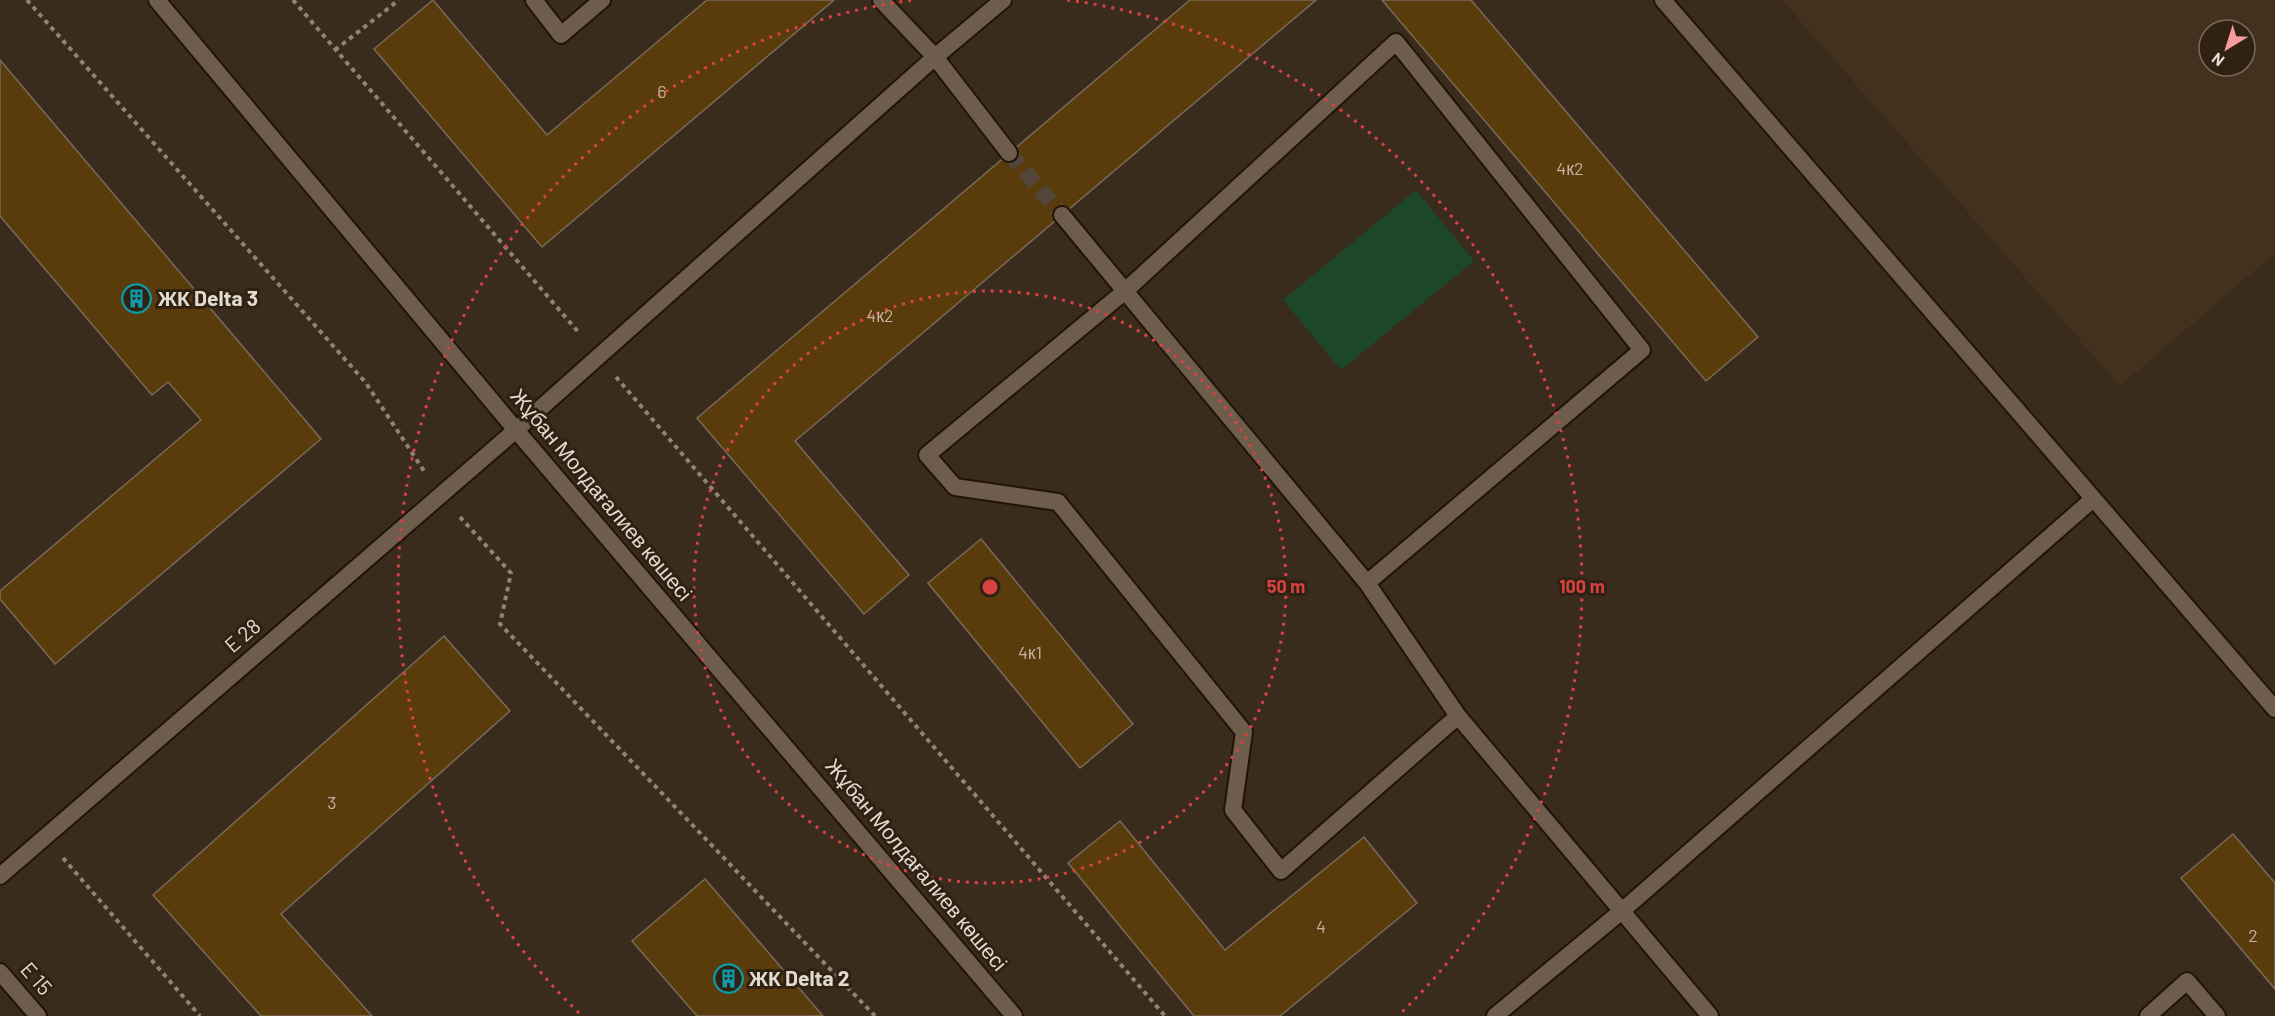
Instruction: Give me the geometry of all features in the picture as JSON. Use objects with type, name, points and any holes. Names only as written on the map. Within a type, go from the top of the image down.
[{"type":"street","name":"Жұбан Молдағалиев көшесі","points":[[157,0],[516,430],[1014,1016]]},
{"type":"street","points":[[534,0],[561,35],[602,0]]},
{"type":"street","points":[[881,0],[935,57],[1009,153]]},
{"type":"street","name":"E 28","points":[[0,876],[516,430],[935,57],[1003,0]]},
{"type":"street","points":[[1663,0],[2275,709]]},
{"type":"street","points":[[1366,583],[1642,350],[1396,42],[1124,292],[927,455],[955,487],[1058,502],[1244,732],[1233,810],[1281,871],[1458,716]]},
{"type":"street","points":[[1062,215],[1366,583],[1458,716],[1710,1016]]},
{"type":"street","points":[[1495,1016],[1623,910],[2093,498]]},
{"type":"street","name":"E 15","points":[[0,972],[38,1016]]},
{"type":"street","points":[[2148,1016],[2187,981],[2217,1016]]},
{"type":"path","points":[[293,0],[1165,1016]]},
{"type":"path","points":[[335,50],[399,0]]},
{"type":"path","points":[[45,837],[200,1016]]},
{"type":"shaded area","points":[[1782,0],[2275,0],[2275,253],[2120,386]]},
{"type":"green space","points":[[1416,190],[1474,261],[1341,370],[1283,300]]},
{"type":"building","points":[[433,0],[547,135],[707,0],[834,0],[542,247],[374,49]]},
{"type":"building","points":[[1190,0],[1316,0],[795,441],[909,575],[864,614],[697,418]]},
{"type":"building","points":[[1382,0],[1471,0],[1758,337],[1706,381]]},
{"type":"building","name":"ЖК Delta 3","points":[[0,60],[321,439],[55,664],[0,599],[0,591],[201,420],[168,382],[152,395],[0,216]]},
{"type":"building","points":[[981,539],[1133,724],[1080,768],[928,583]]},
{"type":"building","points":[[444,636],[510,711],[281,914],[372,1016],[261,1016],[153,895]]},
{"type":"building","points":[[1120,821],[1225,950],[1364,837],[1417,903],[1280,1016],[1194,1016],[1068,863]]},
{"type":"building","points":[[2233,834],[2275,883],[2275,989],[2181,878]]},
{"type":"building","name":"ЖК Delta 2","points":[[705,879],[823,1016],[697,1016],[632,941]]},
{"type":"tunnel","points":[[1009,153],[1062,215]]},
{"type":"place","name":"ЖК Delta 3","points":[[137,299]]},
{"type":"place","name":"ЖК Delta 2","points":[[728,979]]}]
